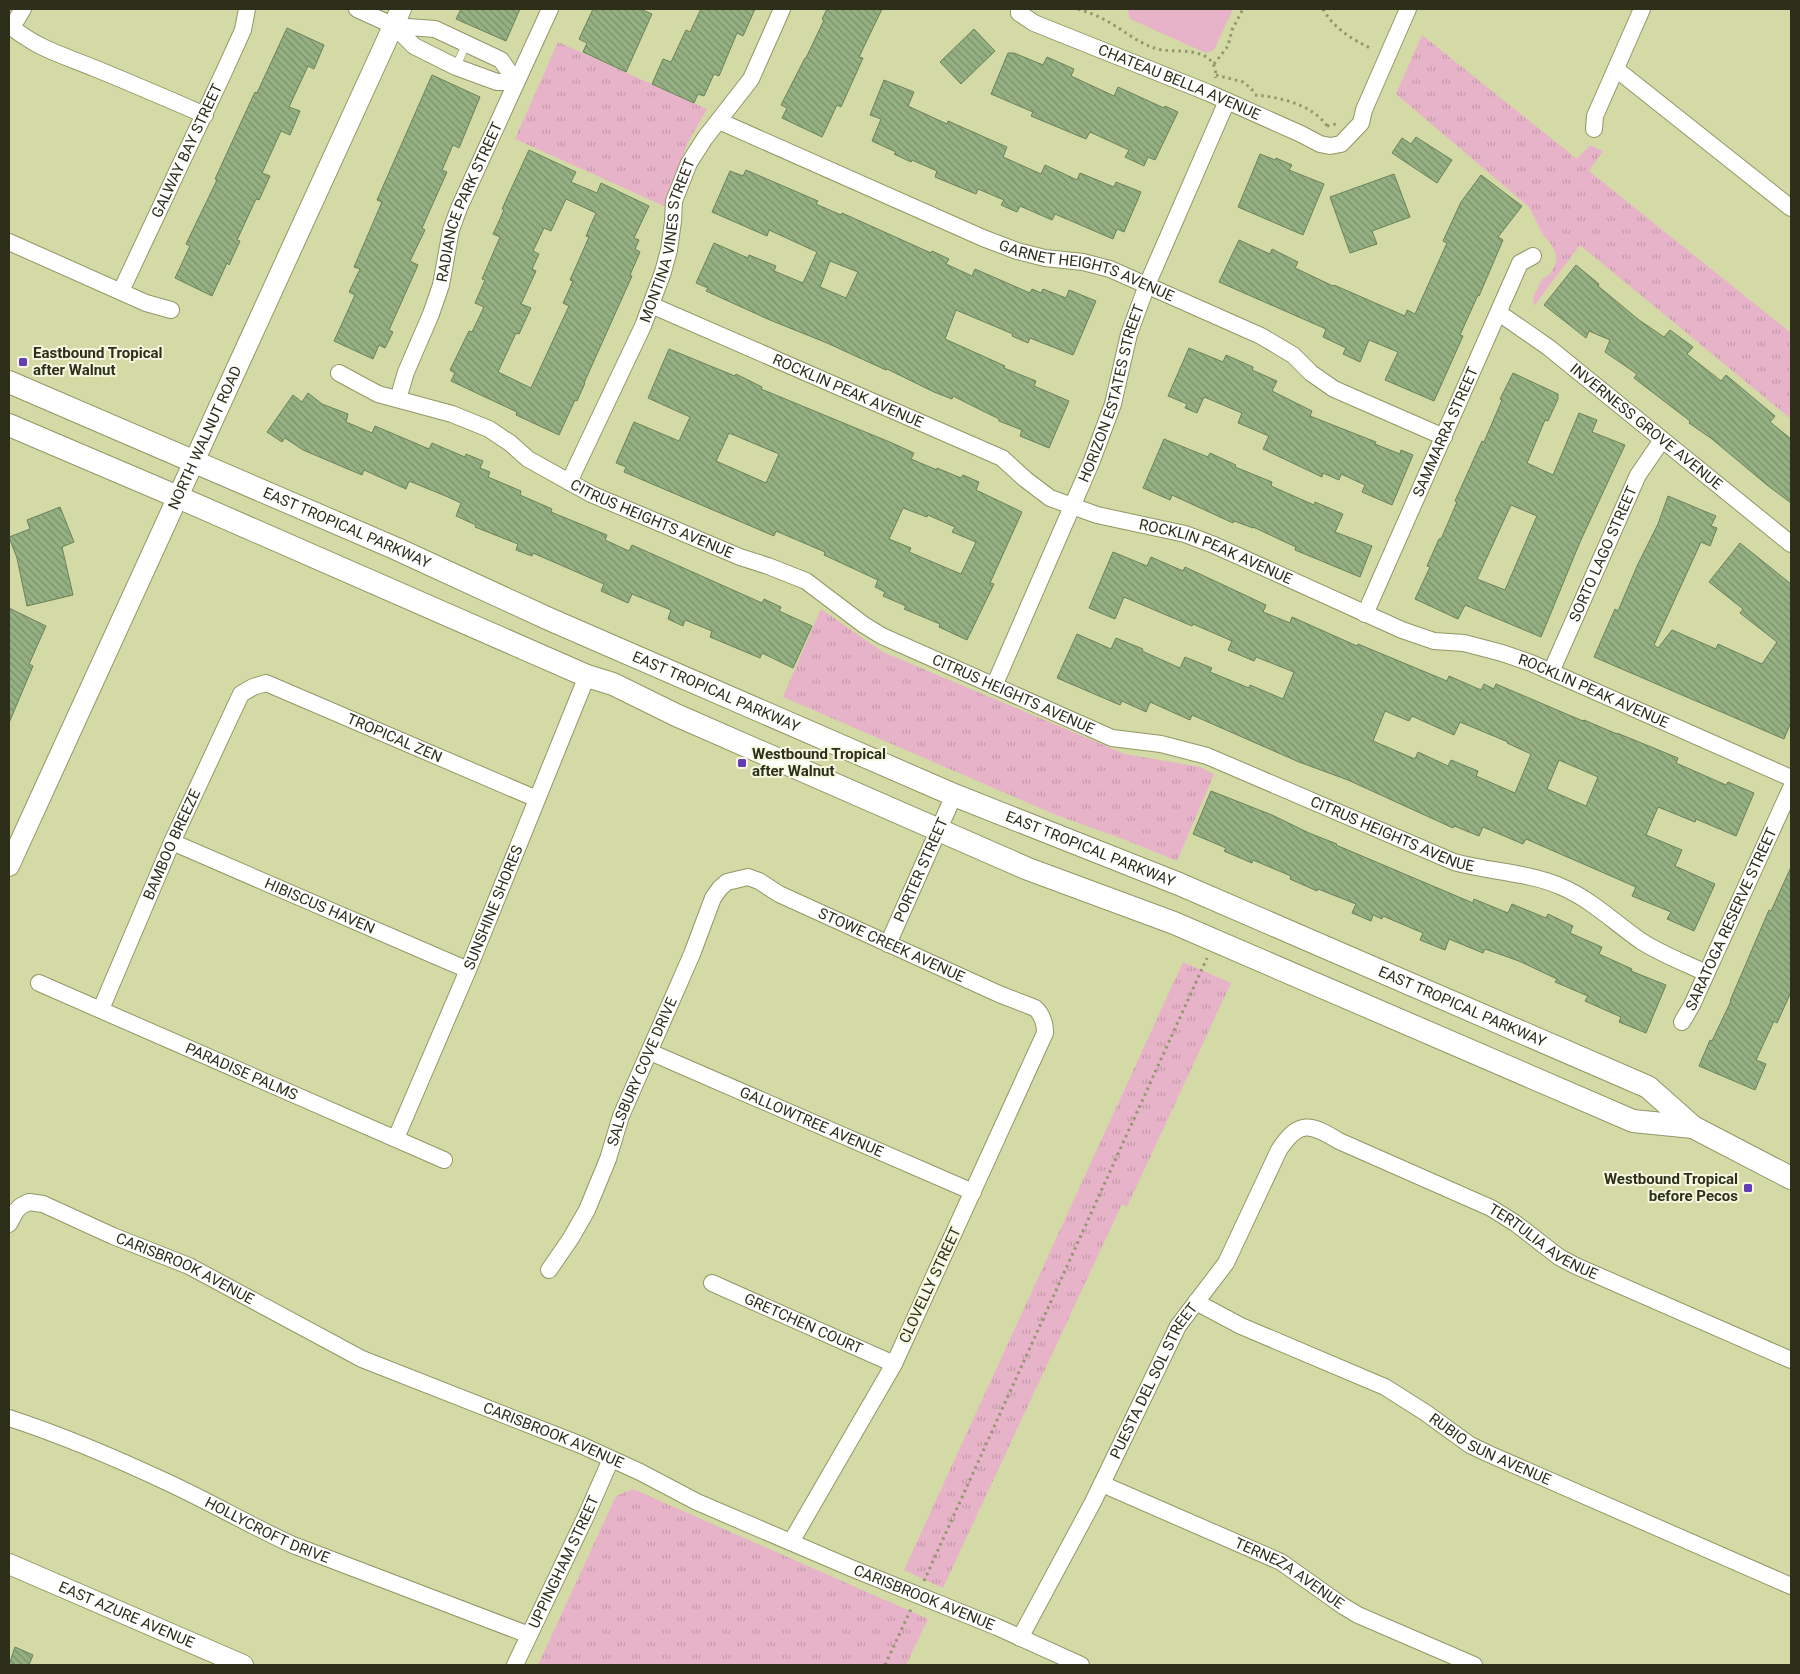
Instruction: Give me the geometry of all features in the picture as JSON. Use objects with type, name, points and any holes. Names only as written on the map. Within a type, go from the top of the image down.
[{"type":"main road","name":"EAST TROPICAL PARKWAY","points":[[9,382],[397,549],[549,619],[954,795],[1179,884],[1648,1087],[1693,1128],[1791,1178]]},
{"type":"main road","name":"EAST TROPICAL PARKWAY","points":[[9,425],[587,676],[614,684],[676,715],[938,830],[1028,868],[1174,923],[1633,1121],[1693,1128]]},
{"type":"street","points":[[23,9],[10,26],[42,48],[66,56],[204,115]]},
{"type":"street","name":"GALWAY BAY STREET","points":[[121,291],[243,30],[247,9]]},
{"type":"street","points":[[357,9],[398,17],[435,29],[501,60],[516,82]]},
{"type":"street","name":"RADIANCE PARK STREET","points":[[398,399],[406,372],[431,314],[441,285],[451,230],[459,208],[550,9]]},
{"type":"street","name":"MONTINA VINES STREET","points":[[569,482],[643,326],[669,250],[674,201],[690,163],[705,138],[751,79],[782,9]]},
{"type":"street","points":[[1341,144],[1361,123],[1364,110],[1408,9]]},
{"type":"street","points":[[1594,129],[1595,116],[1642,9]]},
{"type":"street","name":"CHATEAU BELLA AVENUE","points":[[1019,11],[1034,23],[1210,93],[1302,134],[1320,144],[1330,146],[1341,144]]},
{"type":"street","points":[[398,17],[414,46],[456,67],[497,82],[516,82]]},
{"type":"street","name":"NORTH WALNUT ROAD","points":[[9,866],[398,17]]},
{"type":"street","points":[[1616,69],[1791,208]]},
{"type":"street","name":"HORIZON ESTATES STREET","points":[[994,686],[1073,506],[1113,404],[1129,334],[1147,285],[1227,101]]},
{"type":"street","name":"GARNET HEIGHTS AVENUE","points":[[718,121],[983,238],[1017,251],[1045,258],[1083,262],[1110,269],[1147,285],[1261,336],[1293,354],[1311,373],[1334,389],[1444,437]]},
{"type":"street","points":[[9,242],[146,303],[172,310]]},
{"type":"street","name":"SAMMARRA STREET","points":[[1365,614],[1520,263],[1533,256]]},
{"type":"street","name":"ROCKLIN PEAK AVENUE","points":[[651,304],[1002,458],[1050,498],[1112,519],[1185,534],[1214,545],[1402,630],[1434,641],[1464,643],[1502,653],[1551,672],[1791,778]]},
{"type":"street","name":"INVERNESS GROVE AVENUE","points":[[1499,313],[1548,347],[1791,544]]},
{"type":"street","name":"CITRUS HEIGHTS AVENUE","points":[[339,373],[378,394],[452,414],[489,430],[510,443],[528,459],[592,494],[740,558],[768,566],[806,581],[864,625],[882,636],[1112,738],[1161,744],[1207,756],[1454,862],[1523,875],[1562,887],[1604,912],[1642,941],[1706,973]]},
{"type":"street","name":"SORTO LAGO STREET","points":[[1551,672],[1638,475],[1662,440]]},
{"type":"street","name":"SUNSHINE SHORES","points":[[396,1138],[468,970],[587,676]]},
{"type":"street","name":"TROPICAL ZEN","points":[[253,687],[266,683],[537,799]]},
{"type":"street","name":"BAMBOO BREEZE","points":[[101,1009],[172,842],[241,694],[253,687]]},
{"type":"street","name":"SARATOGA RESERVE STREET","points":[[1682,1022],[1692,1005],[1791,788]]},
{"type":"street","name":"PORTER STREET","points":[[888,944],[954,795]]},
{"type":"street","name":"HIBISCUS HAVEN","points":[[172,842],[468,970]]},
{"type":"street","name":"STOWE CREEK AVENUE","points":[[738,878],[748,877],[759,881],[780,894],[888,944],[999,994],[1036,1008],[1043,1018]]},
{"type":"street","name":"SALSBURY COVE DRIVE","points":[[549,1270],[587,1210],[608,1159],[621,1116],[692,954],[713,898],[727,882],[738,878]]},
{"type":"street","name":"PARADISE PALMS","points":[[39,983],[444,1160]]},
{"type":"street","name":"CLOVELLY STREET","points":[[791,1542],[894,1364],[1045,1033],[1043,1018]]},
{"type":"street","name":"GALLOWTREE AVENUE","points":[[650,1052],[973,1192]]},
{"type":"street","name":"TERTULIA AVENUE","points":[[1296,1130],[1304,1127],[1315,1127],[1339,1141],[1491,1208],[1515,1223],[1559,1257],[1576,1266],[1791,1360]]},
{"type":"street","name":"PUESTA DEL SOL STREET","points":[[1020,1638],[1102,1484],[1178,1326],[1226,1263],[1279,1150],[1286,1139],[1296,1130]]},
{"type":"street","name":"CARISBROOK AVENUE","points":[[9,1224],[16,1210],[29,1202],[43,1204],[113,1236],[189,1266],[362,1358],[537,1427],[611,1459],[696,1502],[918,1594],[1080,1665]]},
{"type":"street","name":"GRETCHEN COURT","points":[[712,1283],[894,1364]]},
{"type":"street","name":"RUBIO SUN AVENUE","points":[[1196,1302],[1241,1326],[1385,1387],[1426,1412],[1470,1445],[1791,1586]]},
{"type":"street","name":"HOLLYCROFT DRIVE","points":[[9,1418],[82,1445],[164,1481],[255,1528],[293,1545],[530,1635]]},
{"type":"street","name":"UPPINGHAM STREET","points":[[515,1665],[611,1459]]},
{"type":"street","name":"TERNEZA AVENUE","points":[[1102,1484],[1281,1562],[1358,1615],[1474,1665]]},
{"type":"street","name":"EAST AZURE AVENUE","points":[[9,1564],[234,1664]]},
{"type":"lane","points":[[456,67],[466,44]]},
{"type":"path","points":[[1078,9],[1089,10],[1144,44],[1161,50],[1196,53],[1207,58],[1214,64],[1216,75],[1210,93]]},
{"type":"path","points":[[1214,64],[1228,46],[1232,30],[1243,9]]},
{"type":"path","points":[[1324,9],[1330,21],[1340,31],[1372,50]]},
{"type":"path","points":[[1252,94],[1268,96],[1308,109],[1321,118],[1341,144]]},
{"type":"path","points":[[885,1665],[1215,941]]},
{"type":"green space","points":[[1129,9],[1233,9],[1214,50],[1206,53],[1130,19]]},
{"type":"green space","points":[[1422,35],[1577,159],[1590,145],[1603,151],[1589,171],[1791,333],[1791,419],[1580,245],[1534,306],[1533,297],[1542,279],[1550,274],[1556,263],[1556,254],[1551,244],[1543,235],[1529,207],[1396,94]]},
{"type":"green space","points":[[558,42],[707,109],[688,142],[664,206],[515,139]]},
{"type":"green space","points":[[821,609],[883,652],[1125,754],[1200,767],[1214,774],[1177,861],[1056,815],[783,697]]},
{"type":"green space","points":[[1183,962],[1231,983],[1127,1207],[1122,1204],[943,1588],[904,1570]]},
{"type":"green space","points":[[633,1489],[928,1619],[906,1665],[538,1665],[616,1496]]},
{"type":"building","points":[[461,9],[520,9],[506,41],[456,19]]},
{"type":"building","points":[[593,9],[640,9],[652,14],[626,72],[583,52],[587,43],[579,39]]},
{"type":"building","points":[[701,9],[755,9],[743,36],[737,33],[719,76],[714,74],[704,96],[698,94],[694,103],[652,84],[663,59],[671,62],[686,30],[690,32]]},
{"type":"building","points":[[827,9],[882,9],[859,57],[863,58],[841,107],[837,105],[822,137],[782,118],[787,108],[781,105],[806,58],[824,20],[822,19]]},
{"type":"building","points":[[287,28],[324,45],[314,69],[308,66],[289,107],[300,111],[290,135],[281,131],[262,173],[270,176],[259,200],[256,199],[237,240],[240,241],[229,265],[227,263],[212,296],[175,278],[190,246],[186,244],[217,180],[215,179]]},
{"type":"building","points":[[974,29],[995,51],[961,84],[940,62]]},
{"type":"building","points":[[1008,53],[1014,53],[1043,65],[1047,57],[1074,69],[1071,76],[1114,96],[1118,87],[1164,108],[1165,106],[1178,112],[1155,160],[1148,157],[1144,166],[1125,157],[1129,150],[1090,132],[1086,139],[1031,116],[1033,112],[991,94]]},
{"type":"building","points":[[432,75],[480,97],[459,148],[453,145],[442,170],[447,172],[422,228],[425,230],[410,261],[418,265],[389,330],[393,332],[385,348],[379,345],[373,359],[334,341],[355,295],[349,292],[360,269],[354,267],[382,202],[377,200]]},
{"type":"building","points":[[884,80],[914,92],[908,106],[947,124],[948,121],[1007,147],[1003,157],[1041,174],[1045,165],[1077,180],[1080,173],[1114,187],[1116,182],[1141,192],[1124,232],[1117,229],[1113,239],[1055,214],[1052,220],[1020,206],[1017,212],[1001,205],[1004,200],[978,189],[976,194],[935,177],[937,171],[912,160],[911,162],[894,154],[896,152],[872,141],[881,119],[870,115]]},
{"type":"building","points":[[1416,137],[1452,160],[1437,183],[1392,153],[1402,138],[1411,144]]},
{"type":"building","points":[[529,150],[576,172],[571,182],[597,193],[601,183],[649,206],[634,238],[639,240],[635,249],[640,252],[630,275],[632,276],[577,401],[575,400],[559,435],[516,415],[517,412],[451,381],[455,373],[450,370],[469,331],[472,332],[484,307],[475,303],[485,280],[482,279],[500,237],[493,234],[504,210],[502,209]],"holes":[[[566,199],[596,213],[586,236],[589,237],[570,280],[573,281],[563,303],[569,306],[531,388],[498,372],[516,333],[519,334],[531,308],[521,304],[536,271],[532,269],[539,254],[533,251],[544,228],[551,231]]]},
{"type":"building","points":[[1260,154],[1292,165],[1289,170],[1324,184],[1303,235],[1238,207]]},
{"type":"building","points":[[746,170],[818,201],[816,204],[841,215],[842,213],[931,253],[932,251],[949,259],[946,264],[972,276],[975,269],[1030,293],[1032,289],[1041,293],[1043,289],[1066,298],[1069,290],[1096,301],[1073,355],[1030,338],[1028,343],[1012,336],[1013,334],[956,310],[945,339],[1005,366],[1004,368],[1036,381],[1034,386],[1069,401],[1049,448],[1020,436],[1022,430],[999,421],[999,419],[953,396],[952,399],[934,392],[887,369],[770,320],[706,291],[708,288],[696,283],[714,243],[748,258],[749,255],[776,266],[774,271],[803,283],[817,252],[769,230],[767,236],[712,212],[730,171],[743,176]],"holes":[[[830,261],[858,272],[846,298],[820,287]]]},
{"type":"building","points":[[1394,174],[1410,217],[1372,231],[1377,244],[1350,253],[1330,197]]},
{"type":"building","points":[[1481,175],[1522,206],[1498,237],[1503,240],[1460,335],[1463,336],[1434,401],[1385,380],[1398,352],[1369,340],[1360,362],[1343,354],[1346,348],[1323,337],[1326,329],[1219,282],[1239,240],[1270,254],[1272,249],[1298,262],[1295,268],[1333,286],[1405,316],[1407,310],[1415,314],[1447,243],[1443,241],[1461,202]]},
{"type":"building","points":[[1576,265],[1639,320],[1664,337],[1670,330],[1693,347],[1687,354],[1721,381],[1726,375],[1775,416],[1770,422],[1791,439],[1791,503],[1634,378],[1637,374],[1605,352],[1610,340],[1589,331],[1586,338],[1544,305]]},
{"type":"building","points":[[1189,348],[1223,362],[1226,355],[1253,367],[1252,370],[1277,381],[1272,391],[1312,411],[1310,416],[1376,442],[1375,444],[1400,454],[1401,450],[1413,455],[1392,505],[1362,492],[1365,485],[1341,474],[1339,480],[1323,473],[1322,477],[1263,449],[1269,436],[1238,423],[1242,413],[1204,397],[1197,413],[1185,408],[1187,404],[1168,396]]},
{"type":"building","points":[[669,349],[735,376],[736,374],[762,387],[761,389],[914,453],[911,459],[937,470],[937,468],[961,478],[963,475],[979,482],[976,490],[1022,512],[990,583],[994,584],[967,640],[939,627],[940,624],[904,609],[906,606],[883,596],[885,592],[875,587],[878,580],[824,555],[825,552],[776,531],[774,536],[624,472],[626,467],[616,463],[634,422],[679,441],[690,417],[648,398]],"holes":[[[729,433],[779,454],[766,483],[716,461]],[[903,508],[927,517],[928,515],[955,527],[952,532],[976,542],[961,574],[909,552],[911,548],[889,539]]]},
{"type":"building","points":[[1513,373],[1558,394],[1558,399],[1548,421],[1545,420],[1527,463],[1553,475],[1579,413],[1597,420],[1592,432],[1625,445],[1580,542],[1541,637],[1465,605],[1458,619],[1415,599],[1430,567],[1427,566],[1457,502],[1455,501],[1502,400],[1500,399]],"holes":[[[1511,505],[1537,516],[1505,590],[1477,579]]]},
{"type":"building","points":[[308,393],[322,404],[348,414],[346,422],[372,433],[375,426],[429,449],[432,443],[465,457],[466,454],[483,461],[480,468],[490,472],[488,477],[521,491],[520,495],[552,509],[551,512],[607,535],[605,540],[629,551],[632,545],[762,603],[764,599],[781,607],[779,611],[812,626],[793,668],[762,653],[760,658],[710,637],[712,631],[685,620],[683,626],[668,619],[671,610],[632,594],[628,603],[601,591],[604,584],[533,553],[532,556],[516,550],[518,544],[475,527],[476,525],[456,516],[461,503],[448,497],[409,481],[406,489],[364,470],[362,475],[303,450],[285,438],[282,442],[267,432],[293,395],[302,402]]},
{"type":"building","points":[[1164,439],[1208,457],[1210,453],[1236,465],[1235,467],[1272,482],[1271,486],[1314,505],[1315,502],[1343,514],[1335,532],[1372,546],[1360,577],[1295,550],[1296,547],[1253,527],[1234,521],[1233,523],[1172,495],[1170,500],[1143,488]]},
{"type":"building","points":[[1668,496],[1716,516],[1711,526],[1717,528],[1710,546],[1701,542],[1654,645],[1658,648],[1672,630],[1716,649],[1718,644],[1762,664],[1777,642],[1740,613],[1743,609],[1709,582],[1740,543],[1791,584],[1791,722],[1784,739],[1594,657],[1615,609],[1618,611],[1658,524]]},
{"type":"building","points":[[60,507],[74,542],[62,547],[73,595],[27,606],[17,558],[9,537],[30,529],[27,520]]},
{"type":"building","points":[[1113,552],[1147,566],[1151,557],[1183,571],[1185,567],[1266,605],[1263,612],[1290,623],[1292,617],[1357,646],[1358,644],[1447,681],[1449,676],[1481,690],[1484,684],[1494,689],[1496,684],[1583,721],[1678,758],[1676,763],[1726,785],[1728,782],[1754,793],[1736,836],[1696,819],[1695,822],[1658,807],[1646,835],[1682,850],[1675,866],[1715,884],[1694,931],[1667,919],[1671,912],[1632,896],[1636,887],[1526,839],[1523,844],[1483,827],[1479,836],[1454,826],[1453,828],[1348,780],[1299,762],[1192,715],[1190,720],[1150,702],[1146,712],[1122,701],[1120,705],[1057,678],[1077,634],[1111,649],[1116,638],[1180,668],[1185,657],[1212,668],[1210,672],[1249,688],[1250,685],[1283,699],[1294,672],[1256,657],[1254,661],[1228,650],[1232,641],[1124,597],[1115,619],[1089,608]],"holes":[[[1385,711],[1409,721],[1412,716],[1454,735],[1460,722],[1531,754],[1515,793],[1476,776],[1478,771],[1451,760],[1448,766],[1418,752],[1415,759],[1373,741]],[[1559,760],[1598,777],[1586,806],[1547,789]]]},
{"type":"building","points":[[9,608],[46,626],[29,664],[33,666],[9,723]]},
{"type":"building","points":[[1211,791],[1272,815],[1336,845],[1473,903],[1474,899],[1508,913],[1512,904],[1546,918],[1548,914],[1573,926],[1570,933],[1602,947],[1599,954],[1632,969],[1631,971],[1666,985],[1646,1033],[1619,1022],[1621,1017],[1585,1001],[1588,996],[1555,982],[1557,979],[1519,961],[1485,949],[1483,953],[1449,939],[1445,950],[1420,940],[1423,933],[1383,916],[1382,919],[1373,915],[1371,921],[1352,913],[1356,904],[1318,889],[1317,891],[1290,879],[1291,876],[1253,860],[1252,863],[1224,851],[1226,848],[1193,834]]},
{"type":"building","points":[[1791,867],[1791,992],[1777,1023],[1774,1021],[1756,1060],[1766,1064],[1755,1090],[1699,1066],[1710,1040],[1712,1041],[1731,1001],[1769,910],[1771,911]]},
{"type":"building","points":[[15,1647],[33,1655],[29,1665],[9,1665]]},
{"type":"place","name":"Eastbound Tropical after Walnut","points":[[23,362]]},
{"type":"place","name":"Westbound Tropical after Walnut","points":[[742,763]]},
{"type":"place","name":"Westbound Tropical before Pecos","points":[[1748,1188]]}]
